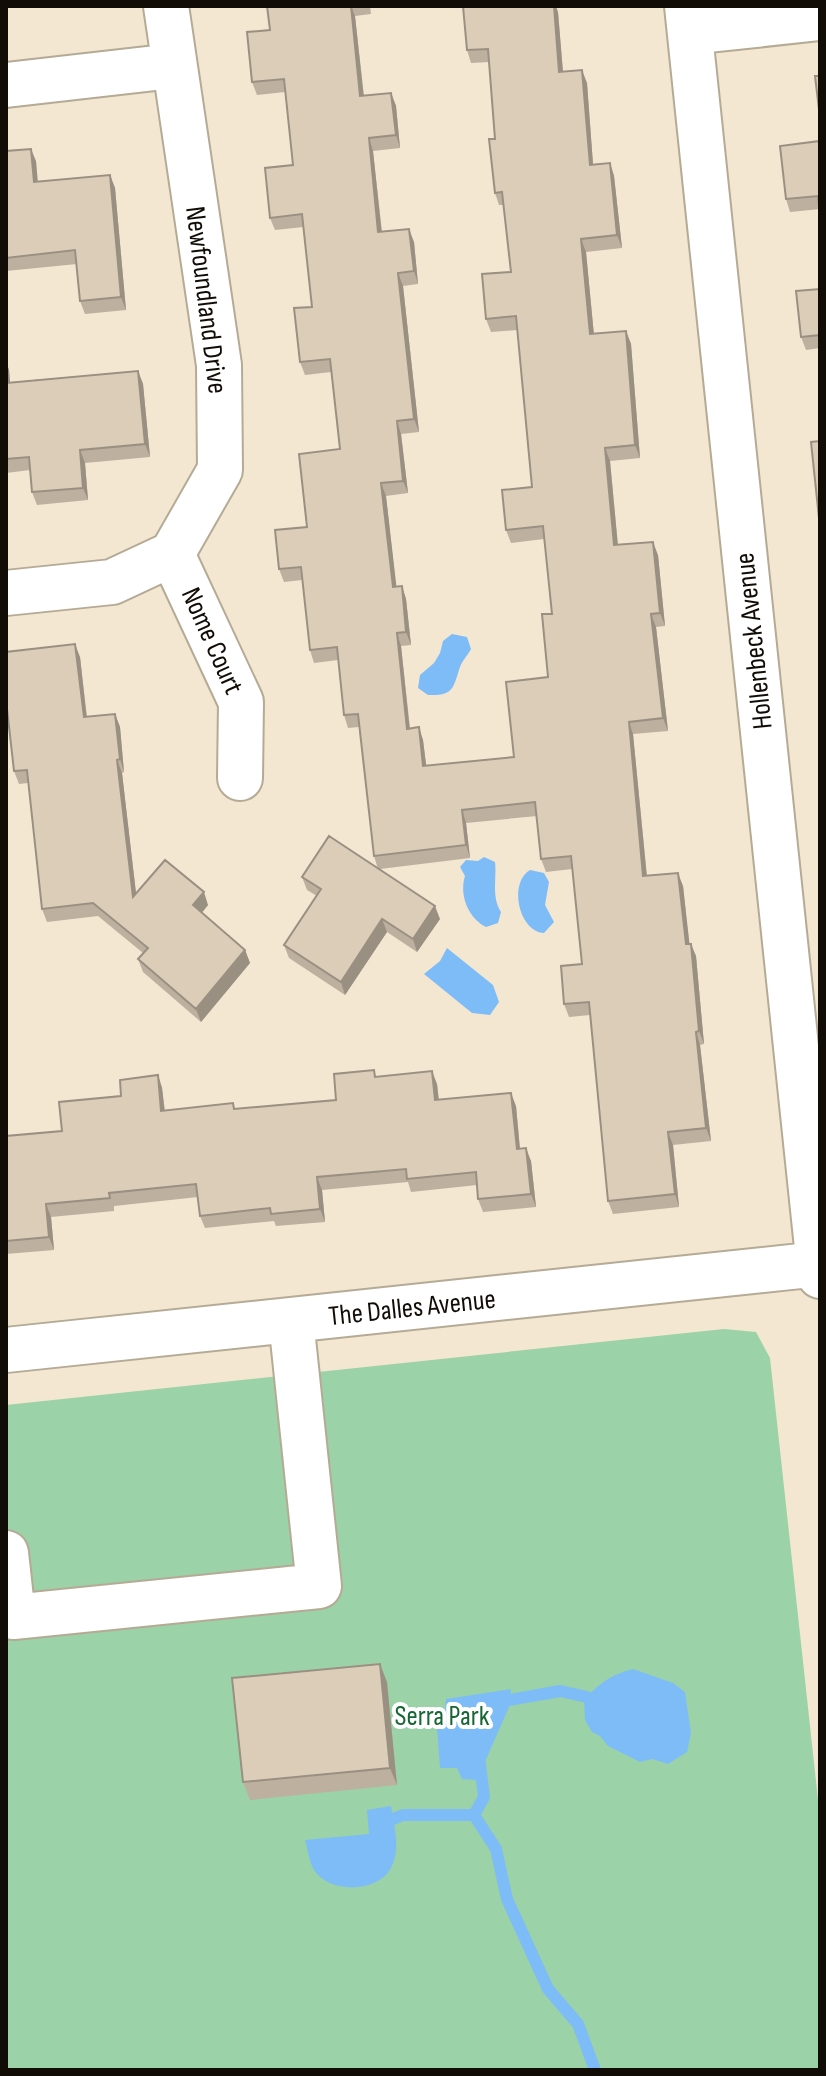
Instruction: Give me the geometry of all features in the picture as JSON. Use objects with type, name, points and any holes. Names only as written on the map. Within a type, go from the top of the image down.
[{"type":"street","name":"Newfoundland Drive","points":[[166,6],[219,365],[220,470],[172,554]]},
{"type":"street","points":[[688,19],[820,18]]},
{"type":"street","name":"Hollenbeck Avenue","points":[[688,19],[819,1270]]},
{"type":"street","points":[[6,85],[173,66]]},
{"type":"street","points":[[6,593],[112,582],[172,554]]},
{"type":"street","name":"Nome Court","points":[[172,554],[241,702],[240,778]]},
{"type":"street","name":"The Dalles Avenue","points":[[6,1350],[819,1270]]},
{"type":"street","points":[[6,1553],[13,1617],[319,1586],[291,1320]]},
{"type":"green space","name":"Serra Park","points":[[724,1329],[756,1332],[770,1358],[820,1818],[820,2070],[6,2070],[6,1405]]},
{"type":"water","points":[[452,634],[467,637],[471,649],[451,689],[443,694],[428,695],[418,688],[420,675],[434,663],[443,641]]},
{"type":"water","points":[[484,857],[495,862],[495,894],[501,912],[498,923],[486,927],[474,918],[466,905],[463,891],[465,876],[460,867],[466,860],[478,861]]},
{"type":"water","points":[[530,870],[544,873],[549,882],[545,905],[554,922],[544,933],[528,925],[519,906],[519,885]]},
{"type":"water","points":[[447,948],[493,985],[499,1002],[490,1015],[472,1013],[424,974],[440,961]]},
{"type":"water","points":[[633,1669],[673,1683],[685,1692],[691,1733],[687,1752],[668,1764],[652,1759],[640,1762],[608,1746],[592,1732],[585,1720],[584,1700],[606,1680]]},
{"type":"water","points":[[511,1689],[509,1707],[477,1780],[462,1779],[457,1768],[440,1768],[436,1715],[445,1712],[446,1699]]},
{"type":"water","points":[[391,1806],[396,1853],[385,1876],[365,1886],[353,1887],[342,1887],[321,1878],[312,1867],[305,1840],[369,1834],[367,1810]]},
{"type":"building","points":[[267,6],[351,6],[360,96],[391,93],[396,135],[369,138],[378,232],[409,229],[414,271],[398,273],[414,419],[397,421],[403,481],[381,483],[393,587],[402,586],[406,632],[397,633],[407,729],[419,727],[423,766],[514,757],[506,682],[548,677],[542,614],[552,614],[543,526],[506,530],[502,490],[532,487],[516,316],[486,319],[482,274],[511,272],[502,192],[495,193],[489,139],[495,139],[488,49],[467,50],[463,6],[554,6],[559,72],[582,70],[590,165],[610,163],[617,235],[581,239],[590,334],[626,331],[635,445],[605,448],[614,545],[653,542],[660,613],[651,614],[663,718],[629,722],[643,876],[678,873],[686,944],[691,944],[699,1031],[696,1032],[706,1128],[668,1132],[675,1194],[608,1201],[589,1002],[564,1004],[561,966],[582,964],[571,856],[541,859],[535,802],[462,810],[466,845],[374,856],[358,714],[344,715],[337,647],[310,650],[301,567],[279,569],[275,530],[307,527],[299,454],[340,449],[330,359],[300,362],[294,308],[312,307],[302,214],[270,218],[265,168],[293,165],[284,79],[252,82],[247,32],[270,30]]},
{"type":"building","points":[[815,76],[820,76],[820,118]]},
{"type":"building","points":[[820,141],[820,214],[818,196],[786,199],[780,146]]},
{"type":"building","points":[[31,149],[34,182],[110,175],[121,297],[80,301],[75,250],[6,258],[6,151]]},
{"type":"building","points":[[820,289],[820,335],[801,337],[796,291]]},
{"type":"building","points":[[138,371],[145,444],[80,450],[83,488],[32,492],[29,457],[6,459],[6,375],[7,383]]},
{"type":"building","points":[[820,441],[820,528],[811,442]]},
{"type":"building","points":[[75,644],[84,717],[115,714],[120,759],[117,760],[133,897],[165,860],[204,892],[193,905],[245,950],[196,1009],[138,959],[148,948],[93,903],[42,909],[27,770],[14,771],[6,700],[6,652]]},
{"type":"building","points":[[329,836],[435,906],[413,939],[382,919],[341,982],[284,945],[321,889],[302,877]]},
{"type":"building","points":[[374,1070],[375,1077],[432,1071],[435,1100],[511,1093],[517,1149],[526,1148],[531,1194],[478,1199],[476,1172],[407,1179],[406,1169],[317,1177],[320,1209],[271,1214],[270,1208],[200,1216],[196,1184],[109,1193],[110,1198],[46,1204],[49,1237],[6,1241],[6,1136],[62,1131],[59,1102],[121,1096],[120,1080],[158,1075],[161,1111],[233,1103],[234,1109],[336,1100],[334,1074]]},
{"type":"building","points":[[380,1664],[390,1768],[243,1782],[232,1678]]},
{"type":"waterway","points":[[495,1705],[560,1691],[587,1697]]},
{"type":"waterway","points":[[474,1815],[484,1797],[479,1757]]},
{"type":"waterway","points":[[393,1819],[403,1815],[474,1815]]},
{"type":"waterway","points":[[474,1815],[496,1849],[507,1899],[548,1989],[578,2024],[595,2070]]}]
